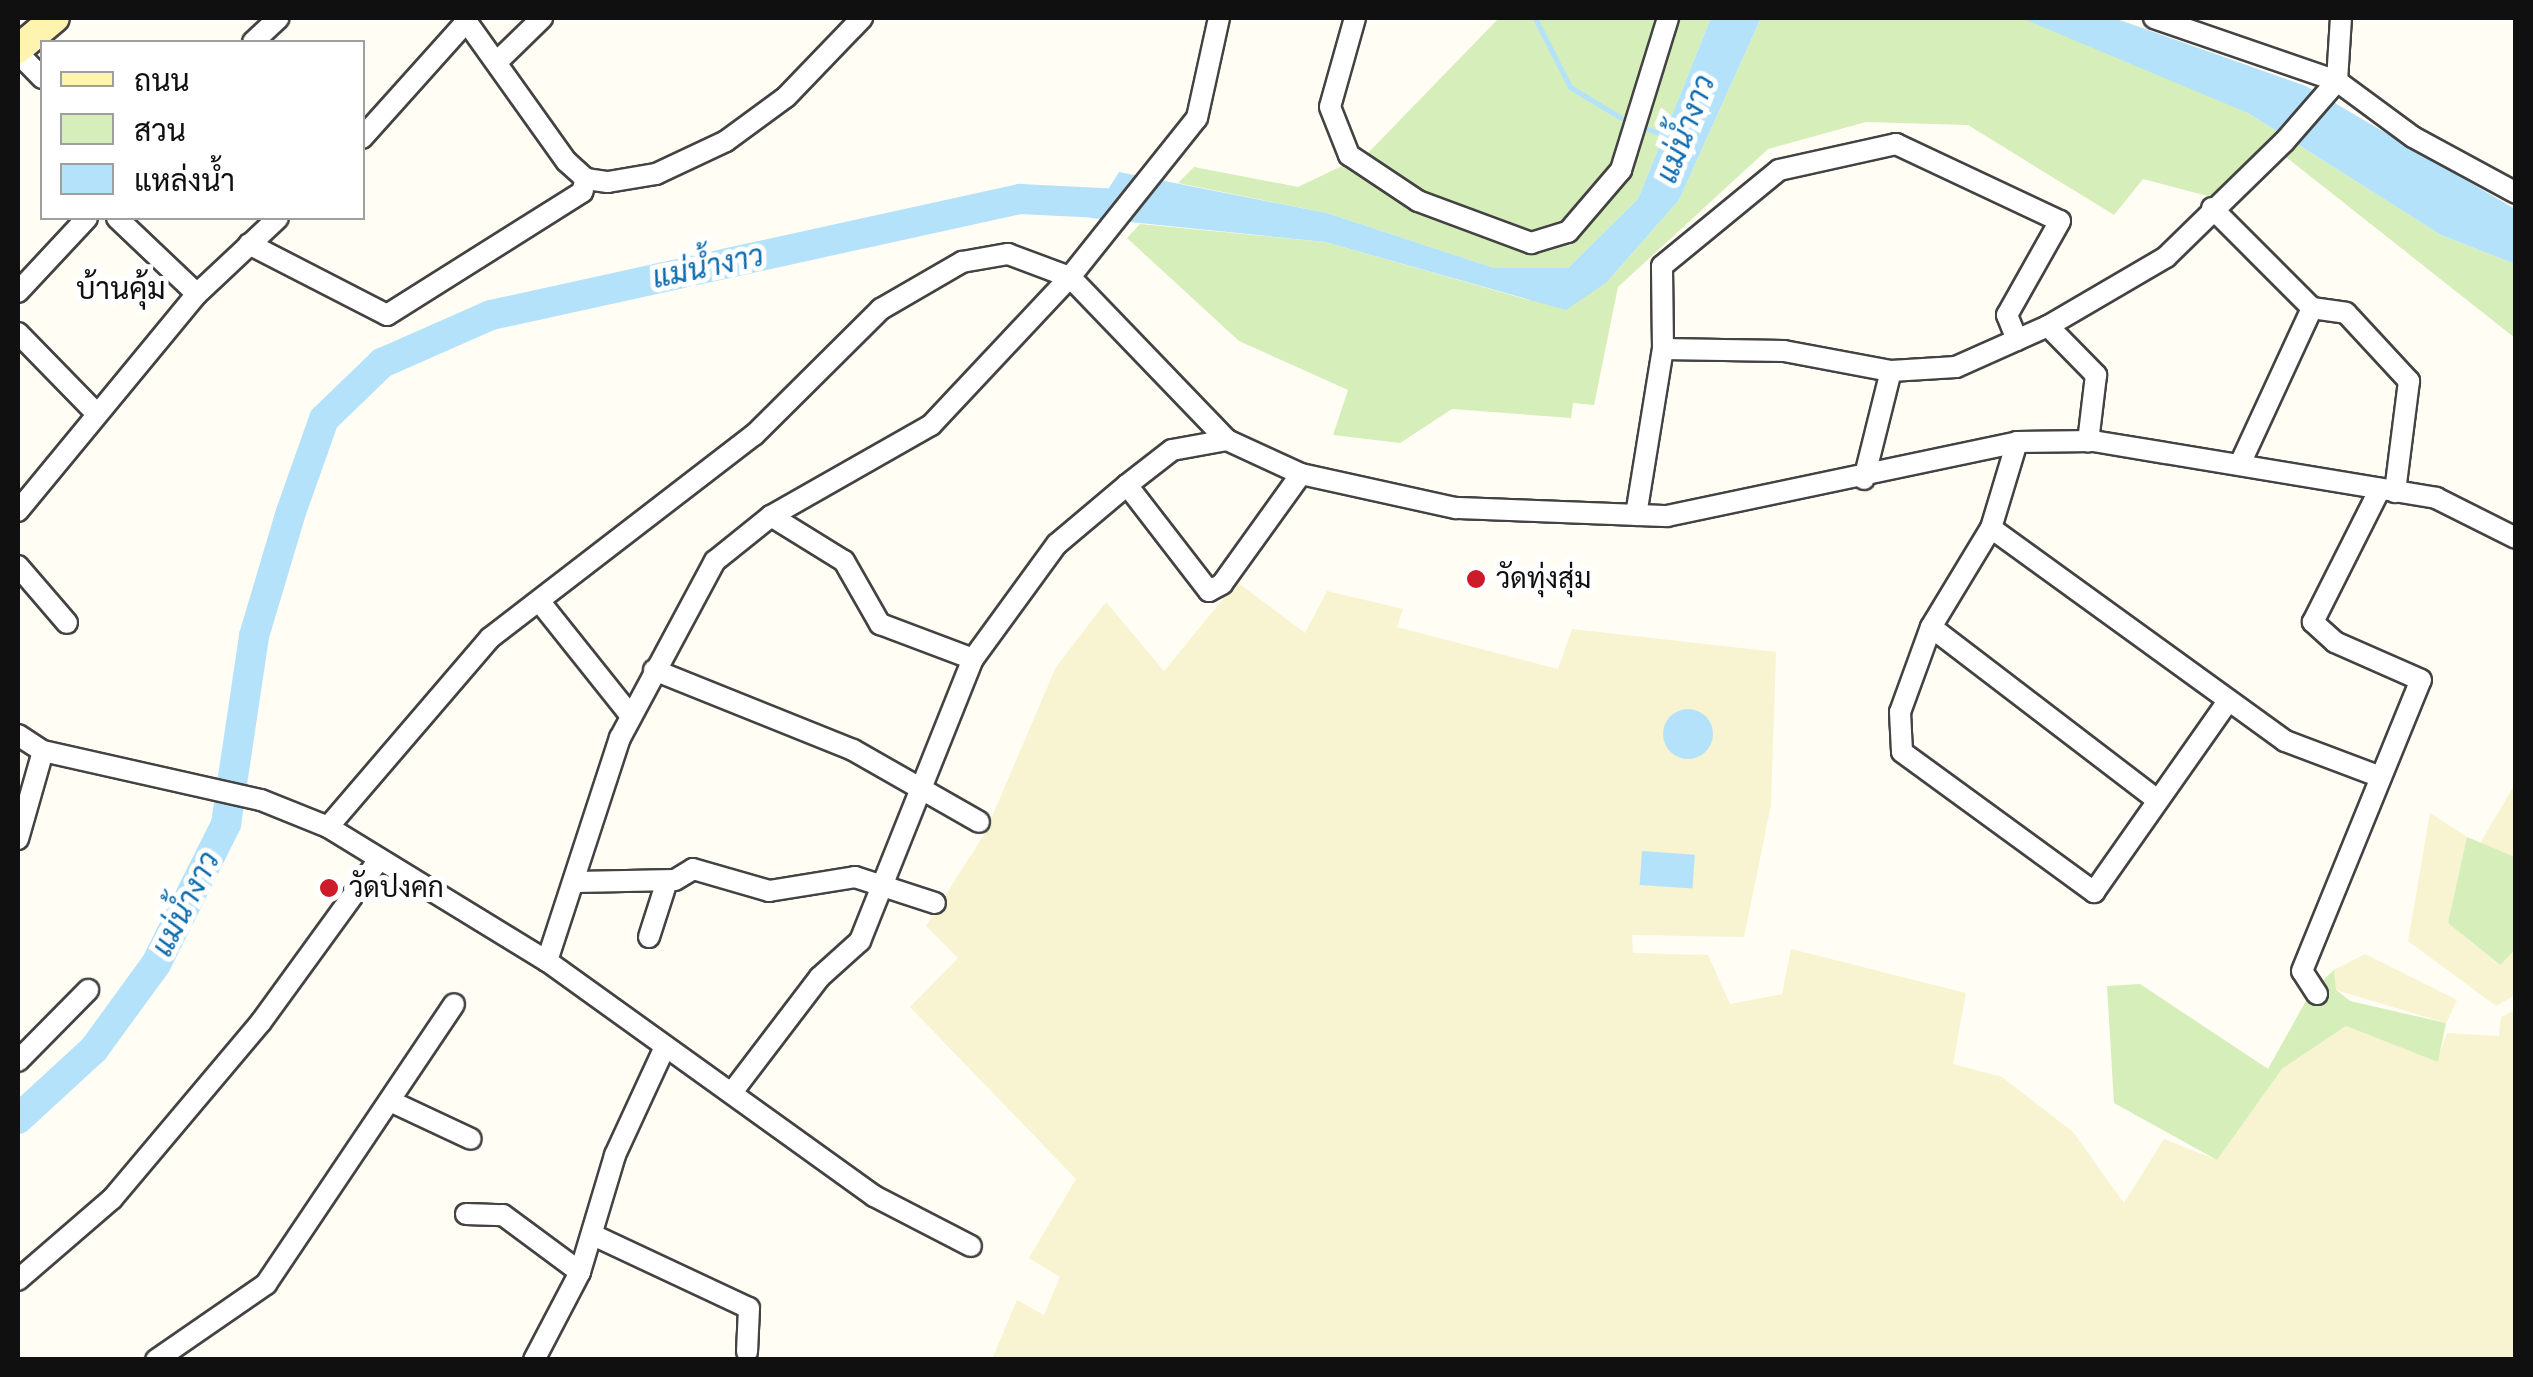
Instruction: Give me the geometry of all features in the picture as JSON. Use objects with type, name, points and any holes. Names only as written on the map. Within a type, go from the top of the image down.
[{"type":"main road","points":[[18,51],[55,18]]},
{"type":"street","points":[[255,40],[279,18]]},
{"type":"street","points":[[500,60],[542,18]]},
{"type":"street","points":[[586,180],[656,174],[695,160],[786,97],[862,18]]},
{"type":"street","points":[[547,961],[631,716],[715,560],[772,516],[931,425],[1070,277],[1167,159],[1211,84],[1219,18]]},
{"type":"street","points":[[1355,18],[1332,87],[1334,130],[1374,177],[1456,218],[1530,243],[1568,232],[1622,170],[1668,18]]},
{"type":"street","points":[[2154,18],[2334,87],[2413,137],[2516,192]]},
{"type":"street","points":[[1663,349],[1784,351],[1891,372],[1956,367],[2048,326],[2166,256],[2284,142],[2334,87],[2341,18]]},
{"type":"street","points":[[365,135],[465,19],[500,60],[586,180]]},
{"type":"street","points":[[18,51],[40,76]]},
{"type":"street","points":[[1636,515],[1663,349],[1662,266],[1778,170],[1896,144],[2060,221],[2007,316],[2016,340]]},
{"type":"street","points":[[249,244],[387,315],[582,192],[586,180]]},
{"type":"street","points":[[2212,208],[2312,308],[2356,320],[2377,355],[2409,381],[2388,490],[2313,622],[2335,642],[2421,680],[2378,776],[2302,970],[2316,994]]},
{"type":"street","points":[[18,292],[85,220]]},
{"type":"street","points":[[119,220],[197,294]]},
{"type":"street","points":[[18,510],[95,412],[197,294],[276,220]]},
{"type":"street","points":[[328,827],[362,798],[464,663],[754,435],[881,309],[923,280],[1008,254],[1070,277],[1227,440],[1301,474],[1456,508],[1636,515],[1864,479],[2016,442],[2088,442],[2436,498],[2516,538]]},
{"type":"street","points":[[2240,464],[2312,308]]},
{"type":"street","points":[[2048,326],[2096,375],[2088,442]]},
{"type":"street","points":[[18,333],[95,412]]},
{"type":"street","points":[[1864,479],[1891,372]]},
{"type":"street","points":[[733,1091],[820,977],[860,941],[881,881],[925,791],[974,659],[1058,544],[1172,450],[1227,440]]},
{"type":"street","points":[[2016,442],[1991,528],[1931,627],[1900,712],[1902,752],[2094,892],[2155,798],[2228,701]]},
{"type":"street","points":[[1127,485],[1208,591],[1222,584],[1301,474]]},
{"type":"street","points":[[772,516],[844,561],[880,624],[974,659]]},
{"type":"street","points":[[1991,528],[2285,740],[2378,776]]},
{"type":"street","points":[[18,566],[67,623]]},
{"type":"street","points":[[540,602],[631,716]]},
{"type":"street","points":[[1931,627],[2155,798]]},
{"type":"street","points":[[654,670],[853,750],[980,822]]},
{"type":"street","points":[[18,735],[43,750],[261,800],[328,827],[547,961],[874,1196],[971,1246]]},
{"type":"street","points":[[18,839],[43,750]]},
{"type":"street","points":[[18,1280],[112,1199],[260,1022],[378,861]]},
{"type":"street","points":[[576,882],[668,881],[692,869],[769,891],[881,881],[935,903]]},
{"type":"street","points":[[650,938],[668,881]]},
{"type":"street","points":[[18,1062],[88,990]]},
{"type":"street","points":[[156,1360],[266,1284],[454,1004]]},
{"type":"street","points":[[534,1360],[580,1272],[616,1154],[665,1047]]},
{"type":"street","points":[[390,1101],[471,1139]]},
{"type":"street","points":[[466,1214],[503,1215],[580,1272]]},
{"type":"street","points":[[593,1236],[749,1308],[747,1352]]},
{"type":"shaded area","points":[[1237,582],[1305,633],[1327,591],[1403,609],[1397,627],[1558,669],[1572,629],[1776,652],[1771,805],[1744,937],[1632,935],[1633,953],[1708,955],[1730,1004],[1782,994],[1791,949],[1966,993],[1953,1064],[2002,1077],[2073,1132],[2124,1203],[2164,1139],[2217,1160],[2282,1069],[2346,1026],[2437,1061],[2447,1033],[2499,1036],[2501,1017],[2515,1010],[2515,1359],[992,1359],[1017,1300],[1044,1315],[1060,1277],[1029,1258],[1076,1179],[910,1007],[958,958],[926,926],[985,833],[1056,667],[1106,602],[1164,671]]},
{"type":"shaded area","points":[[2515,784],[2515,857],[2479,845]]},
{"type":"shaded area","points":[[2430,813],[2467,837],[2448,923],[2499,965],[2515,950],[2515,995],[2496,1006],[2408,941]]},
{"type":"shaded area","points":[[2365,954],[2457,1000],[2446,1023],[2336,990],[2334,970]]},
{"type":"green space","points":[[1499,18],[1711,18],[1638,199],[1568,268],[1494,268],[1327,213],[1178,183],[1194,167],[1298,187],[1367,154]]},
{"type":"green space","points":[[1761,18],[2021,18],[2144,66],[2248,113],[2441,235],[2515,264],[2515,338],[2267,142],[2215,198],[2143,179],[2114,215],[1968,125],[1866,122],[1768,149],[1618,287],[1594,405],[1573,403],[1571,418],[1452,409],[1400,443],[1333,435],[1348,390],[1239,341],[1127,238],[1140,224],[1325,242],[1529,300],[1607,282],[1679,200]]},
{"type":"green space","points":[[2467,837],[2515,857],[2515,950],[2500,965],[2448,923]]},
{"type":"green space","points":[[2334,970],[2336,990],[2350,1001],[2446,1023],[2438,1062],[2346,1026],[2282,1069],[2217,1160],[2114,1103],[2107,986],[2140,984],[2268,1069],[2312,990]]},
{"type":"water","points":[[1711,18],[1761,18],[1679,200],[1607,282],[1566,310],[1325,242],[1090,218],[1119,172],[1327,213],[1494,268],[1568,268],[1638,199]]},
{"type":"water","points":[[2021,18],[2114,18],[2306,86],[2515,209],[2515,264],[2441,235],[2248,113]]},
{"type":"water","points":[[1678,710],[1698,710],[1712,724],[1712,744],[1698,758],[1678,758],[1664,744],[1664,724]]},
{"type":"water","points":[[1642,851],[1695,855],[1692,889],[1640,885]]},
{"type":"waterway","points":[[1535,18],[1570,87],[1628,122]]},
{"type":"waterway","points":[[1639,126],[1671,137]]},
{"type":"waterway","name":"แม่น้ำงาว","points":[[18,1119],[94,1049],[156,964],[226,824],[254,636],[291,512],[324,419],[382,363],[491,315],[1020,199],[1142,205]]},
{"type":"place","name":"วัดทุ่งสุ่ม","points":[[1476,579]]},
{"type":"place","name":"วัดปงคก","points":[[329,888]]},
{"type":"district","name":"บ้านคุ้ม","points":[[121,289]]}]
